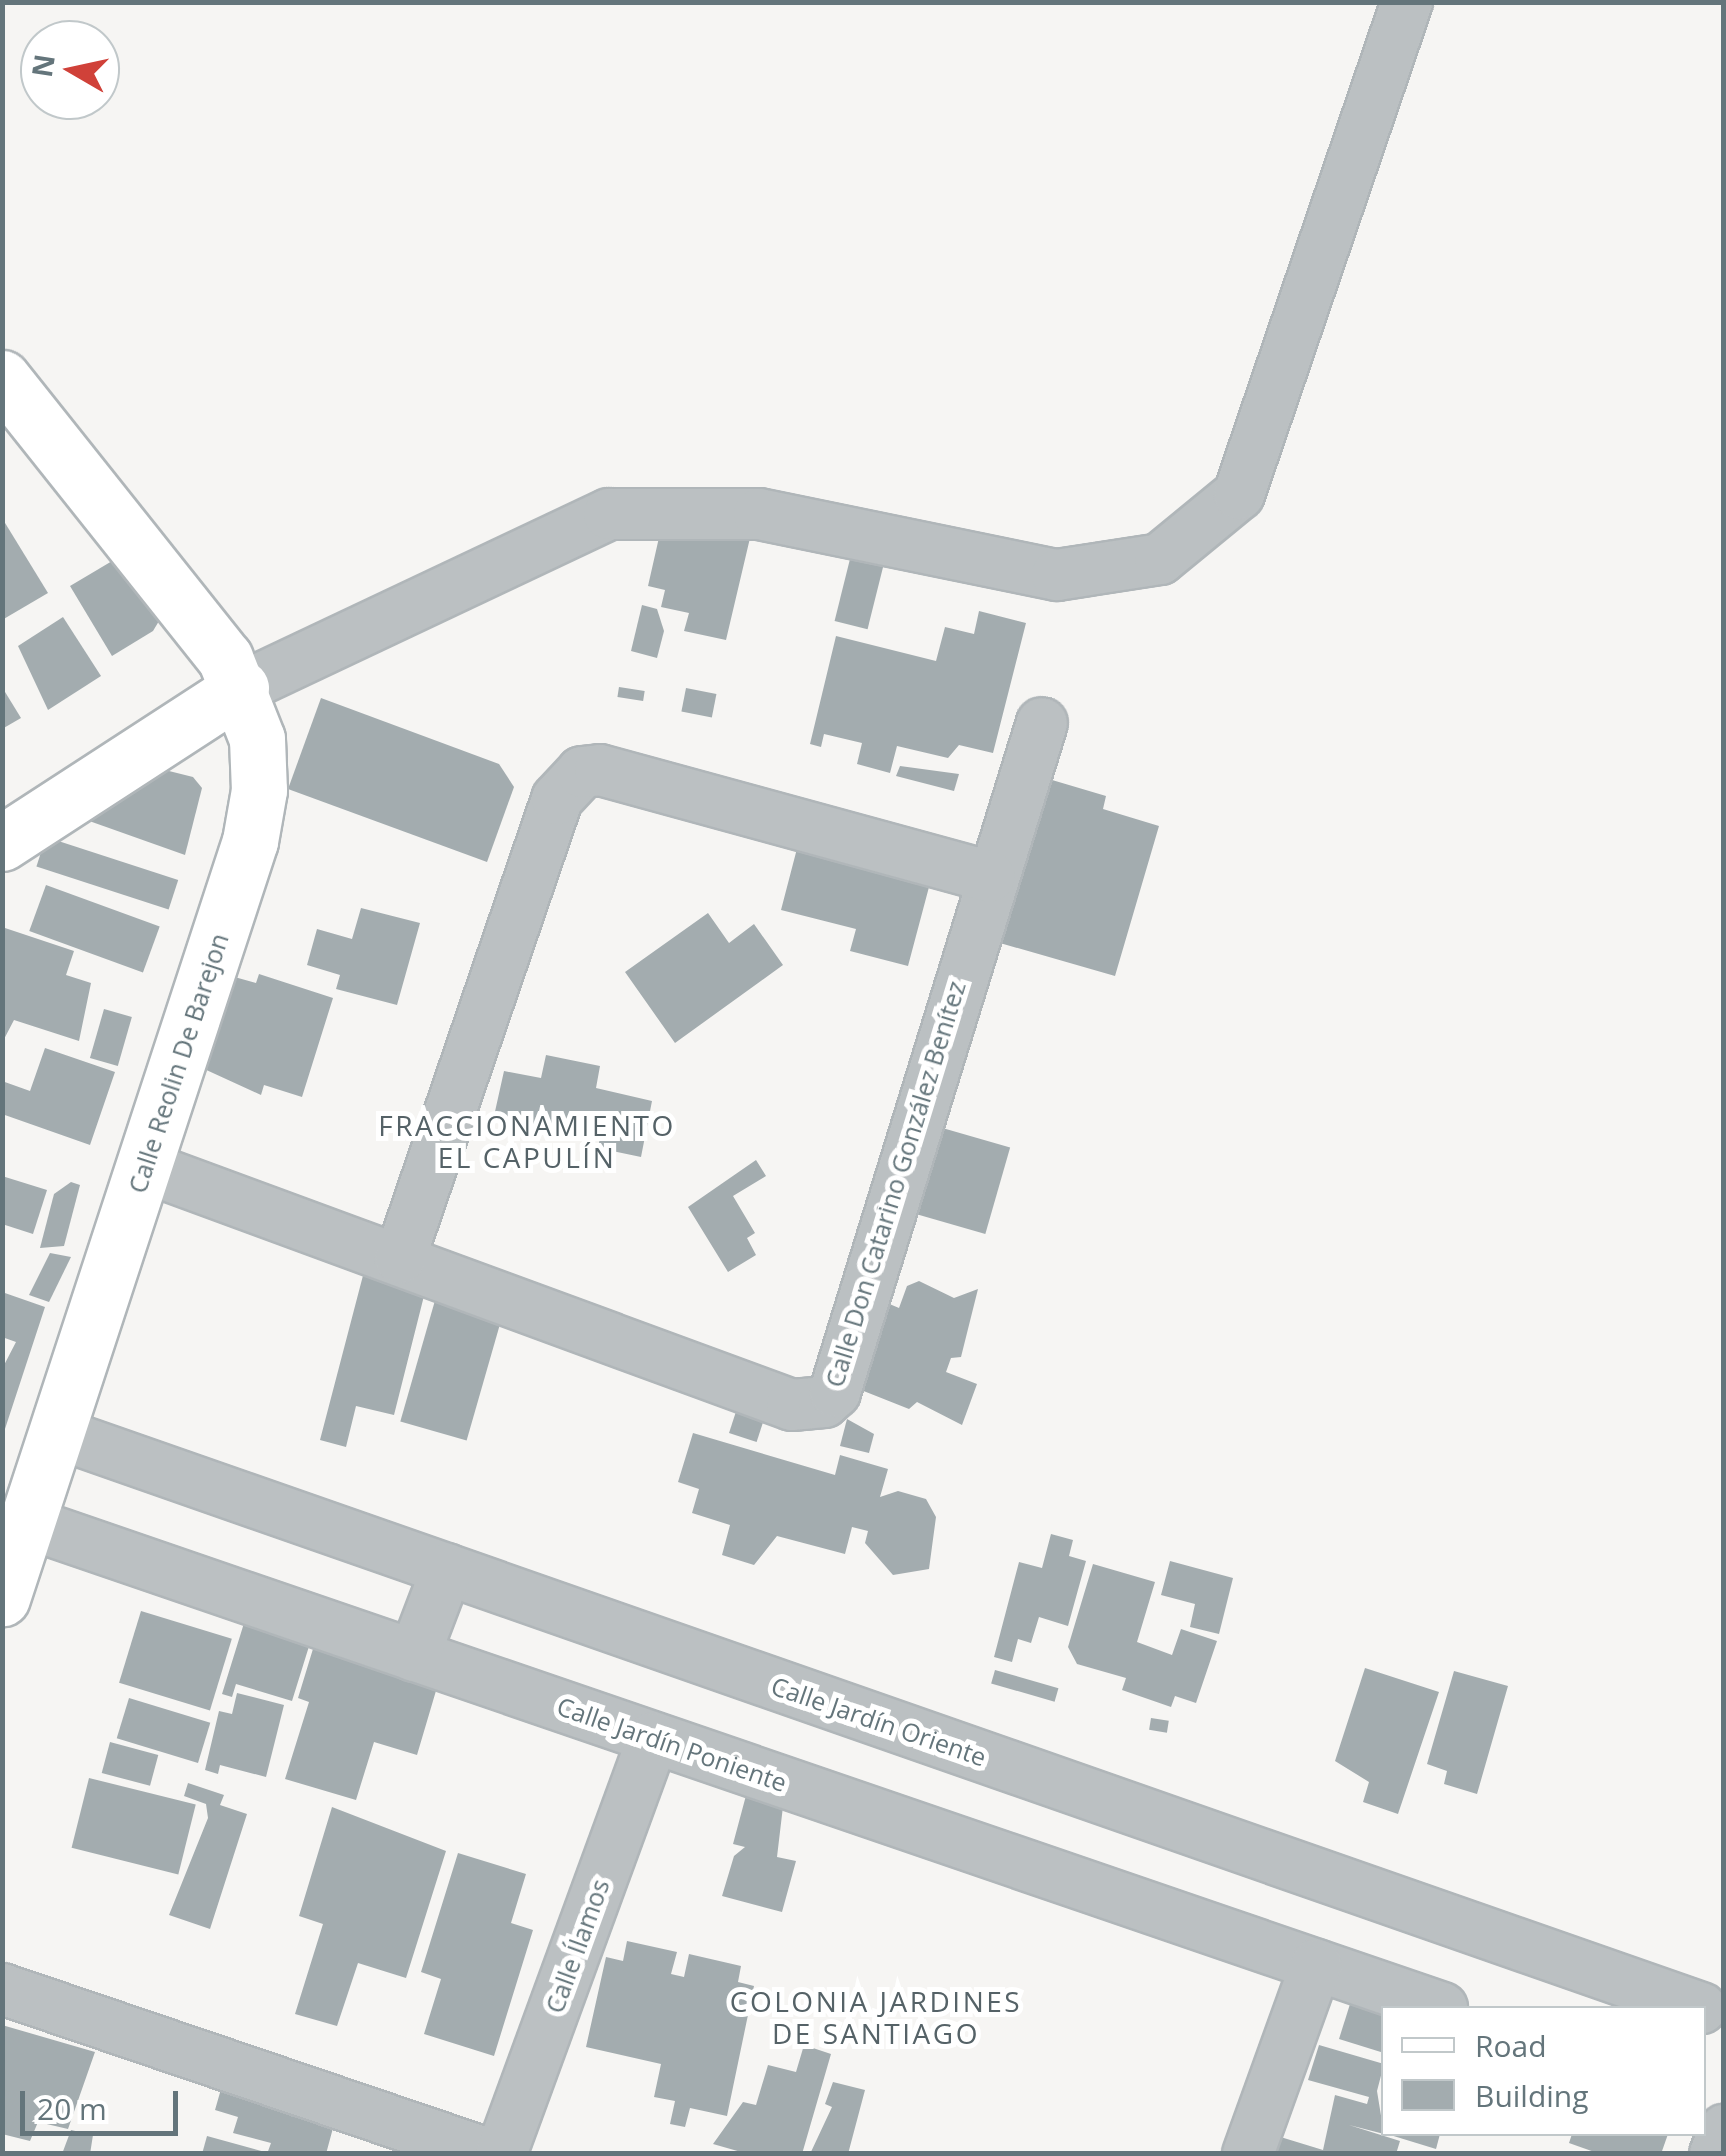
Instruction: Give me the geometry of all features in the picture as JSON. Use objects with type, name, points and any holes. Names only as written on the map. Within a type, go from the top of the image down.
[{"type":"main road","points":[[2,378],[241,688],[2,842]]},
{"type":"main road","name":"Calle Reolin De Barejon","points":[[57,1433],[250,841],[257,738],[241,688]]},
{"type":"main road","points":[[2,1598],[57,1433]]},
{"type":"street","points":[[241,688],[609,514],[758,514],[1057,575],[1160,559],[1238,494],[1407,2]]},
{"type":"street","name":"Calle Don Catarino González Benítez","points":[[145,1167],[792,1405],[824,1402],[835,1392],[990,877],[1042,723]]},
{"type":"street","points":[[400,1258],[557,800],[582,772],[600,770],[990,877]]},
{"type":"street","name":"Calle Jardín Oriente","points":[[57,1433],[1693,2006]]},
{"type":"street","name":"Calle Jardín Poniente","points":[[28,1523],[1436,2006]]},
{"type":"street","points":[[414,1656],[446,1569]]},
{"type":"street","name":"Calle Ílamos","points":[[500,2154],[654,1738]]},
{"type":"street","points":[[1248,2154],[1316,1965]]},
{"type":"street","points":[[2,1989],[488,2154]]},
{"type":"street","points":[[1715,2154],[1724,2130]]},
{"type":"building","points":[[2,518],[48,593],[2,620]]},
{"type":"building","points":[[660,533],[750,538],[726,640],[684,631],[689,613],[661,607],[665,590],[648,586]]},
{"type":"building","points":[[129,551],[165,611],[153,631],[112,656],[70,586]]},
{"type":"building","points":[[851,555],[884,563],[868,629],[835,621]]},
{"type":"building","points":[[642,605],[657,609],[664,631],[657,658],[631,651]]},
{"type":"building","points":[[979,611],[1026,623],[993,753],[959,745],[948,758],[897,746],[890,773],[857,764],[862,743],[824,734],[821,747],[810,744],[836,636],[936,661],[945,627],[974,634]]},
{"type":"building","points":[[63,617],[101,676],[48,710],[18,646]]},
{"type":"building","points":[[2,687],[21,718],[2,729]]},
{"type":"building","points":[[619,687],[645,691],[643,701],[617,697]]},
{"type":"building","points":[[686,688],[716,694],[712,717],[681,712]]},
{"type":"building","points":[[321,698],[499,764],[514,787],[487,862],[288,789]]},
{"type":"building","points":[[141,764],[193,777],[202,788],[185,855],[78,817]]},
{"type":"building","points":[[900,766],[959,774],[954,791],[896,776]]},
{"type":"building","points":[[1042,777],[1106,796],[1103,809],[1159,826],[1115,976],[993,941]]},
{"type":"building","points":[[46,837],[178,880],[169,909],[36,866]]},
{"type":"building","points":[[800,837],[933,872],[908,966],[850,951],[856,929],[781,910]]},
{"type":"building","points":[[46,885],[160,926],[143,972],[29,931]]},
{"type":"building","points":[[361,908],[420,923],[397,1005],[336,989],[340,975],[307,965],[317,929],[352,939]]},
{"type":"building","points":[[708,913],[729,943],[754,924],[783,965],[675,1043],[625,972]]},
{"type":"building","points":[[2,927],[74,951],[66,975],[91,983],[79,1041],[14,1020],[2,1043]]},
{"type":"building","points":[[259,974],[333,998],[302,1097],[264,1085],[261,1095],[202,1068],[231,976],[256,983]]},
{"type":"building","points":[[104,1009],[132,1017],[118,1066],[90,1058]]},
{"type":"building","points":[[45,1048],[115,1072],[90,1145],[2,1114],[2,1081],[30,1091]]},
{"type":"building","points":[[546,1055],[600,1066],[596,1088],[652,1101],[641,1157],[598,1148],[600,1138],[494,1116],[504,1071],[541,1078]]},
{"type":"building","points":[[939,1127],[1010,1147],[985,1234],[914,1214]]},
{"type":"building","points":[[756,1160],[766,1176],[733,1196],[755,1233],[747,1238],[756,1255],[728,1272],[688,1207]]},
{"type":"building","points":[[2,1176],[47,1190],[33,1234],[2,1224]]},
{"type":"building","points":[[71,1182],[80,1185],[64,1246],[40,1248],[54,1194]]},
{"type":"building","points":[[50,1253],[71,1257],[49,1302],[29,1295]]},
{"type":"building","points":[[366,1264],[428,1280],[394,1415],[356,1406],[346,1447],[320,1440]]},
{"type":"building","points":[[919,1281],[954,1298],[978,1289],[961,1357],[951,1358],[946,1372],[977,1384],[962,1425],[917,1402],[909,1409],[856,1388],[880,1300],[899,1308],[907,1286]]},
{"type":"building","points":[[440,1283],[506,1302],[467,1440],[400,1421]]},
{"type":"building","points":[[2,1292],[45,1307],[3,1435],[2,1369],[16,1342],[2,1337]]},
{"type":"building","points":[[742,1393],[770,1402],[757,1442],[729,1433]]},
{"type":"building","points":[[847,1419],[874,1434],[869,1453],[840,1446]]},
{"type":"building","points":[[693,1433],[835,1475],[840,1455],[888,1469],[880,1497],[898,1491],[926,1499],[936,1517],[929,1569],[893,1575],[865,1543],[868,1531],[852,1527],[845,1554],[777,1536],[754,1565],[722,1555],[730,1525],[692,1513],[699,1489],[678,1482]]},
{"type":"building","points":[[1051,1534],[1073,1540],[1069,1556],[1086,1561],[1068,1626],[1039,1617],[1031,1643],[1018,1639],[1012,1662],[994,1657],[1019,1562],[1042,1568]]},
{"type":"building","points":[[1170,1561],[1233,1578],[1219,1634],[1190,1627],[1195,1604],[1161,1595]]},
{"type":"building","points":[[1093,1564],[1155,1582],[1137,1642],[1172,1655],[1181,1629],[1217,1641],[1196,1703],[1175,1696],[1171,1707],[1122,1690],[1126,1678],[1077,1664],[1068,1647]]},
{"type":"building","points":[[249,1607],[315,1627],[292,1701],[236,1684],[232,1697],[222,1694]]},
{"type":"building","points":[[141,1611],[232,1639],[210,1710],[119,1683]]},
{"type":"building","points":[[316,1639],[438,1684],[417,1755],[374,1742],[356,1800],[285,1779],[309,1702],[298,1698]]},
{"type":"building","points":[[1365,1668],[1439,1692],[1398,1814],[1363,1802],[1369,1782],[1335,1761]]},
{"type":"building","points":[[995,1670],[1058,1688],[1055,1702],[991,1683]]},
{"type":"building","points":[[1454,1671],[1508,1686],[1477,1794],[1444,1784],[1447,1771],[1427,1764]]},
{"type":"building","points":[[237,1693],[284,1705],[266,1777],[220,1765],[218,1774],[205,1770],[219,1711],[232,1714]]},
{"type":"building","points":[[129,1698],[210,1723],[198,1763],[117,1738]]},
{"type":"building","points":[[1151,1718],[1169,1721],[1167,1733],[1149,1730]]},
{"type":"building","points":[[110,1742],[158,1755],[150,1786],[102,1773]]},
{"type":"building","points":[[89,1778],[196,1805],[178,1874],[72,1848]]},
{"type":"building","points":[[188,1783],[224,1795],[220,1805],[247,1814],[210,1929],[169,1915],[208,1818],[206,1804],[184,1796]]},
{"type":"building","points":[[748,1788],[784,1798],[777,1857],[796,1861],[782,1912],[722,1896],[734,1856],[745,1847],[733,1844]]},
{"type":"building","points":[[332,1807],[446,1851],[406,1978],[358,1963],[337,2026],[295,2014],[323,1924],[299,1916]]},
{"type":"building","points":[[458,1853],[526,1874],[511,1923],[533,1930],[494,2056],[424,2034],[441,1979],[421,1972]]},
{"type":"building","points":[[627,1941],[677,1952],[671,1974],[684,1977],[689,1954],[741,1966],[738,1982],[754,1986],[727,2116],[690,2108],[685,2127],[670,2124],[675,2101],[654,2097],[661,2064],[586,2047],[606,1957],[623,1961]]},
{"type":"building","points":[[1356,1985],[1382,2006],[1381,2052],[1339,2039]]},
{"type":"building","points":[[2,2025],[95,2052],[68,2129],[38,2122],[30,2141],[2,2134]]},
{"type":"building","points":[[804,2045],[831,2054],[802,2154],[748,2154],[713,2144],[743,2102],[756,2105],[768,2065],[796,2072]]},
{"type":"building","points":[[1319,2045],[1381,2063],[1377,2091],[1381,2133],[1349,2125],[1400,2141],[1396,2154],[1268,2154],[1274,2135],[1323,2150],[1335,2095],[1367,2104],[1369,2097],[1308,2080]]},
{"type":"building","points":[[225,2075],[297,2094],[291,2116],[333,2128],[326,2154],[267,2154],[271,2143],[233,2133],[238,2117],[215,2110]]},
{"type":"building","points":[[833,2082],[865,2090],[848,2154],[810,2154],[832,2107],[825,2104]]},
{"type":"building","points":[[71,2130],[93,2135],[90,2154],[62,2154]]},
{"type":"building","points":[[207,2136],[265,2152],[265,2154],[202,2154]]},
{"type":"building","points":[[1394,2136],[1439,2136],[1436,2149]]},
{"type":"building","points":[[1571,2136],[1667,2136],[1661,2154],[1600,2154],[1569,2143]]},
{"type":"district","name":"FRACCIONAMIENTO EL CAPULÍN","points":[[527,1141]]},
{"type":"district","name":"COLONIA JARDINES DE SANTIAGO","points":[[876,2017]]}]
